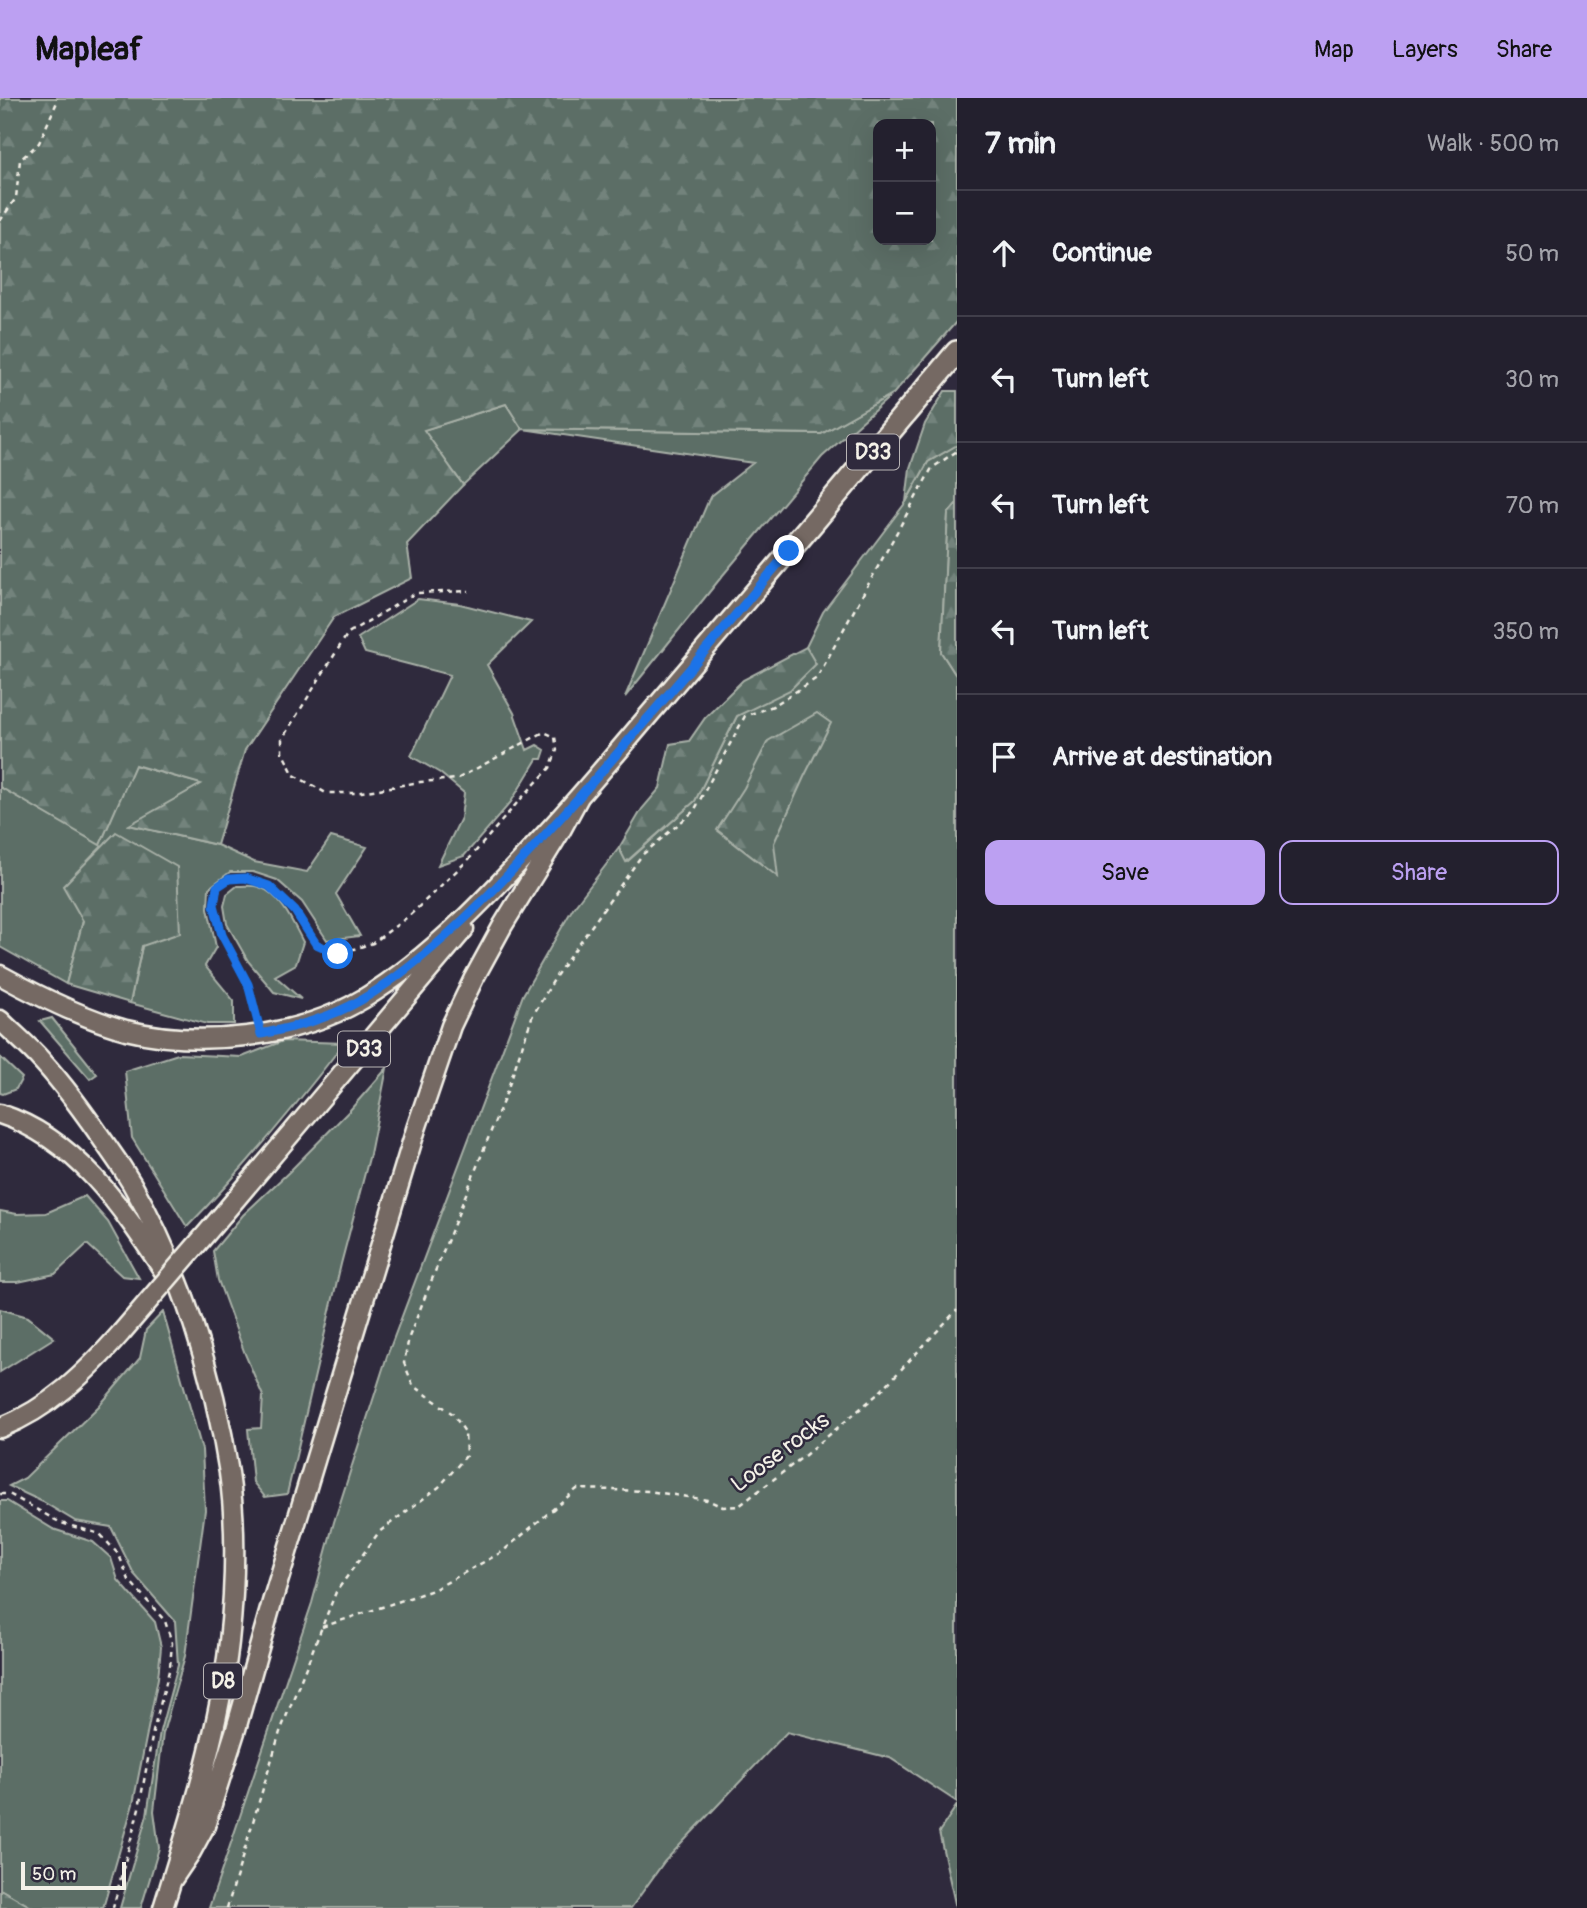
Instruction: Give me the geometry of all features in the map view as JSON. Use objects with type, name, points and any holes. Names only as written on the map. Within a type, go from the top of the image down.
[{"type":"highway","name":"D33","points":[[789,551],[957,352]]},
{"type":"main road","name":"D33","points":[[0,1428],[42,1408],[63,1392],[121,1333],[455,941],[501,883],[579,797],[789,551]]},
{"type":"main road","points":[[172,1880],[205,1826],[416,1129],[451,1026],[503,925],[579,797]]},
{"type":"main road","points":[[0,975],[37,996],[126,1030],[169,1038],[209,1039],[261,1034],[318,1019],[360,1000],[395,978],[501,883]]},
{"type":"main road","name":"D8","points":[[0,1020],[41,1060],[84,1112],[131,1182],[158,1233],[205,1367],[224,1449],[232,1507],[233,1574],[229,1642],[201,1780],[163,1908]]},
{"type":"main road","points":[[0,1115],[17,1120],[49,1138],[100,1183],[144,1240],[184,1303]]},
{"type":"path","points":[[0,221],[16,198],[20,160],[39,143],[57,98]]},
{"type":"path","points":[[227,1908],[280,1732],[336,1592],[379,1532],[439,1487],[466,1455],[465,1432],[453,1413],[413,1385],[404,1363],[409,1336],[502,1103],[532,1017],[556,976],[642,855],[694,811],[745,716],[773,706],[817,678],[932,468],[957,451]]},
{"type":"path","points":[[261,1034],[248,984],[222,935],[214,905],[217,887],[229,879],[245,878],[269,886],[295,911],[316,944],[338,954],[373,943],[409,916],[470,858],[550,768],[557,750],[555,737],[544,733],[457,779],[355,793],[326,793],[294,775],[282,752],[282,739],[348,633],[416,593],[469,591]]},
{"type":"path","name":"Loose rocks","points":[[322,1627],[433,1590],[502,1552],[578,1489],[649,1491],[707,1500],[723,1507],[739,1506],[879,1393],[957,1310]]},
{"type":"path","points":[[0,1494],[9,1494],[61,1523],[100,1534],[119,1555],[129,1580],[165,1620],[172,1643],[170,1667],[153,1732],[139,1808],[113,1908]]},
{"type":"green space","points":[[0,98],[957,98],[957,321],[894,393],[821,434],[522,429],[506,404],[424,430],[463,485],[407,544],[412,578],[334,617],[245,750],[217,845],[129,825],[201,784],[135,765],[100,845],[0,787]]},
{"type":"green space","points":[[945,391],[957,391],[957,445],[928,462],[906,502],[910,468],[925,424]]},
{"type":"green space","points":[[894,393],[822,457],[625,697],[710,497],[753,463],[523,429],[821,434]]},
{"type":"green space","points":[[506,404],[523,429],[463,485],[423,430]]},
{"type":"green space","points":[[957,445],[957,503],[948,514],[941,652],[957,677],[957,1802],[890,1758],[787,1732],[664,1862],[631,1908],[209,1908],[312,1603],[334,1522],[387,1356],[523,995],[573,908],[619,848],[627,862],[695,801],[737,716],[815,664],[806,647],[823,612],[906,502],[928,462]]},
{"type":"green space","points":[[957,503],[957,677],[941,652],[948,514]]},
{"type":"green space","points":[[418,599],[460,604],[531,622],[487,665],[514,713],[527,750],[537,745],[545,750],[542,759],[537,759],[511,802],[464,856],[438,865],[461,818],[464,793],[440,773],[411,756],[450,675],[365,653],[358,638]]},
{"type":"green space","points":[[806,647],[816,664],[790,690],[737,716],[695,801],[626,862],[619,848],[642,809],[660,788],[670,744],[689,741],[705,718],[743,680]]},
{"type":"green space","points":[[817,713],[831,723],[774,843],[778,877],[717,830],[744,788],[768,741]]},
{"type":"green space","points":[[134,765],[202,784],[130,825],[217,845],[254,862],[307,872],[331,837],[367,847],[336,894],[360,936],[327,940],[302,902],[277,880],[253,872],[230,872],[209,888],[208,908],[216,947],[205,966],[234,1001],[234,1024],[207,1024],[130,1003],[142,946],[83,921],[66,984],[0,947],[0,787],[100,844]]},
{"type":"green space","points":[[116,832],[177,867],[180,933],[142,946],[130,1003],[66,984],[83,921],[63,886]]},
{"type":"green space","points":[[237,886],[256,886],[267,891],[280,902],[290,918],[303,942],[296,964],[275,976],[301,999],[274,992],[248,961],[227,924],[224,906],[227,894]]},
{"type":"green space","points":[[52,1018],[97,1074],[90,1079],[40,1021]]},
{"type":"green space","points":[[283,1041],[344,1043],[229,1183],[187,1227],[132,1138],[125,1071],[178,1054],[242,1057]]},
{"type":"green space","points":[[0,1057],[22,1078],[16,1089],[3,1094],[0,1093]]},
{"type":"green space","points":[[387,1068],[370,1154],[287,1494],[265,1497],[253,1482],[248,1429],[261,1428],[263,1396],[218,1280],[213,1251],[243,1215],[350,1110]]},
{"type":"green space","points":[[85,1196],[108,1222],[139,1278],[122,1276],[87,1244],[55,1274],[18,1282],[0,1282],[0,1211],[17,1214],[46,1213]]},
{"type":"green space","points":[[0,1309],[28,1317],[54,1338],[0,1372]]},
{"type":"green space","points":[[163,1312],[202,1450],[205,1510],[185,1656],[163,1733],[154,1811],[159,1848],[141,1908],[120,1908],[147,1815],[160,1731],[178,1665],[175,1621],[134,1574],[111,1527],[75,1521],[9,1486],[25,1478],[100,1405],[140,1358],[146,1330]]},
{"type":"green space","points":[[0,1501],[7,1501],[53,1529],[93,1542],[111,1558],[118,1580],[155,1622],[161,1647],[158,1678],[133,1804],[103,1908],[33,1908],[0,1889]]},
{"type":"green space","points":[[957,1805],[957,1908],[956,1908],[939,1832]]},
{"type":"green space","points":[[0,1889],[33,1908],[0,1908]]},
{"type":"route","points":[[338,954],[316,944],[295,911],[269,886],[245,878],[229,879],[217,887],[214,905],[222,935],[248,984],[261,1034],[331,1015],[360,1000],[395,978],[426,953],[501,883],[579,797],[789,551]]}]
